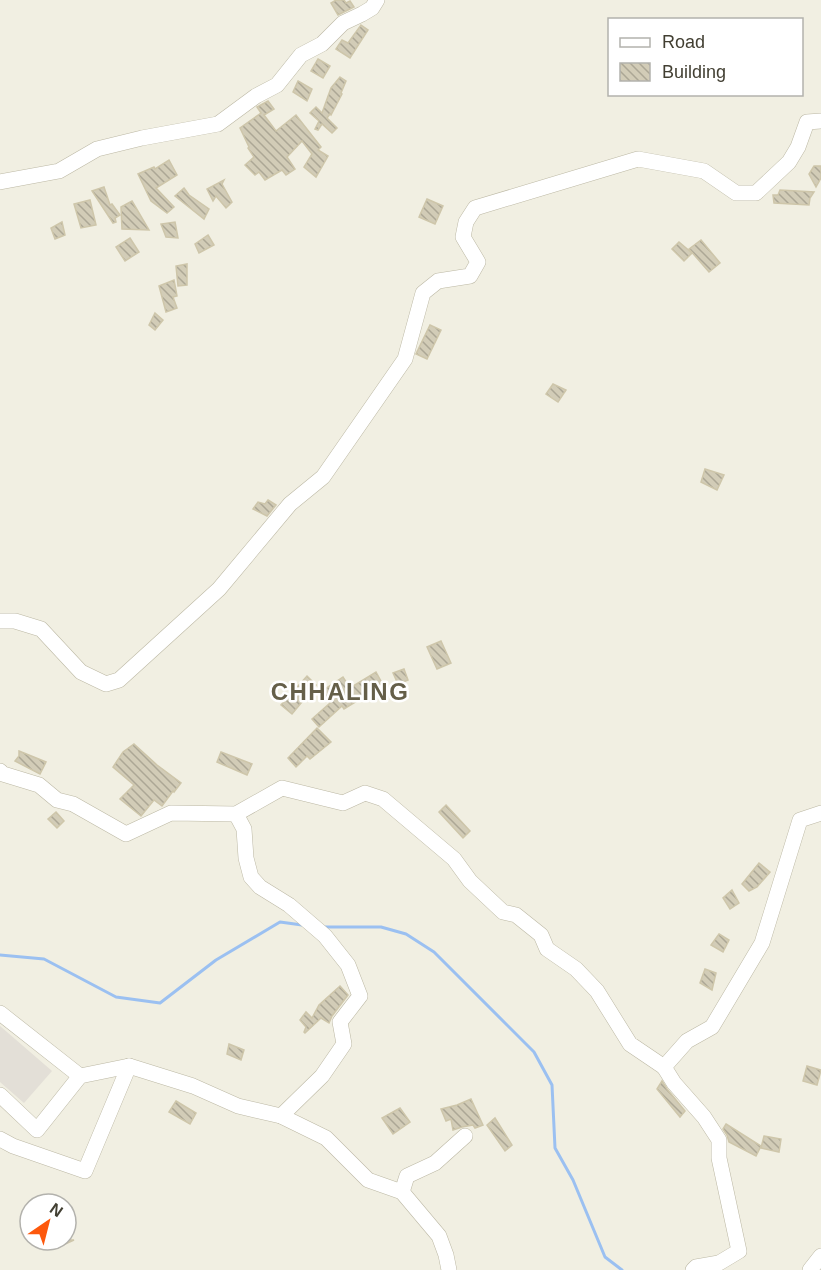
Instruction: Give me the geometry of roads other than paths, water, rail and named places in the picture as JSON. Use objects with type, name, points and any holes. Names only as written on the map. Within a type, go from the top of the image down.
[{"type":"street","points":[[0,182],[59,171],[97,149],[218,124],[256,96],[277,85],[301,55],[322,44],[344,22],[372,8],[376,0]]},
{"type":"street","points":[[0,621],[15,621],[41,629],[81,672],[106,684],[119,680],[219,589],[290,504],[322,477],[405,359],[423,293],[438,281],[470,276],[477,262],[463,237],[466,222],[475,208],[638,159],[704,171],[735,193],[756,193],[789,162],[798,147],[807,122],[821,121]]},
{"type":"street","points":[[0,771],[3,774],[39,785],[57,800],[73,804],[126,834],[171,813],[236,814],[282,788],[342,803],[365,793],[383,799],[454,859],[470,881],[503,912],[516,915],[541,935],[548,949],[576,969],[597,991],[630,1044],[664,1067],[674,1083],[704,1117],[719,1140],[719,1158],[739,1251],[719,1263],[696,1267],[693,1270]]},
{"type":"street","points":[[664,1067],[687,1041],[712,1027],[762,944],[800,820],[821,813]]},
{"type":"street","points":[[236,814],[244,829],[246,858],[251,877],[260,887],[289,905],[325,936],[348,965],[360,996],[340,1022],[344,1044],[322,1076],[281,1116]]},
{"type":"street","points":[[0,1013],[80,1076]]},
{"type":"street","points":[[0,1139],[13,1146],[85,1170],[129,1066]]},
{"type":"street","points":[[0,1095],[37,1130],[80,1076],[129,1066],[194,1086],[238,1106],[281,1116],[326,1138],[368,1180],[402,1192],[440,1236],[449,1270]]},
{"type":"street","points":[[402,1192],[407,1176],[435,1162],[465,1136]]},
{"type":"street","points":[[810,1270],[821,1256]]},
{"type":"waterway","points":[[0,955],[44,959],[116,997],[160,1003],[216,960],[280,922],[302,925]]},
{"type":"waterway","points":[[324,927],[381,927],[406,934],[434,952],[534,1052],[552,1085],[555,1148],[573,1180],[605,1257],[622,1270]]},
{"type":"district","name":"CHHALING","points":[[340,692]]}]
